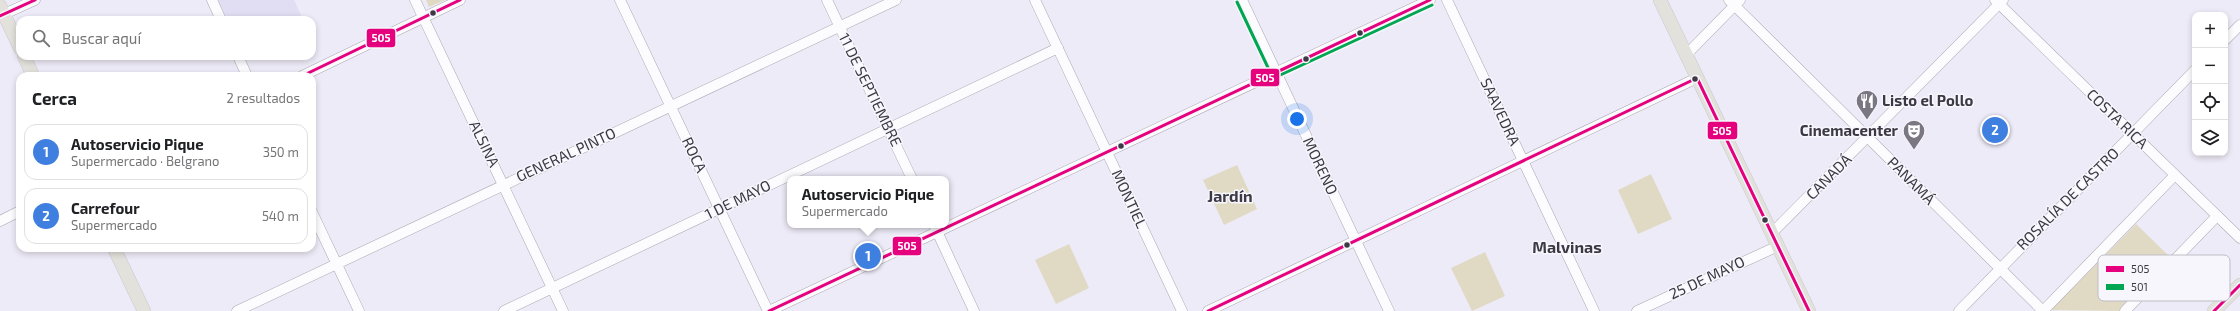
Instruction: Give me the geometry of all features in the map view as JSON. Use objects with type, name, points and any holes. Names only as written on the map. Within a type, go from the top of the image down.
[{"type":"main road","points":[[1660,0],[1809,311]]},
{"type":"main road","points":[[1,12],[16,40]]},
{"type":"main road","points":[[26,60],[31,72]]},
{"type":"main road","points":[[116,252],[144,311]]},
{"type":"main road","points":[[2230,294],[2240,284]]},
{"type":"main road","points":[[2214,311],[2224,301]]},
{"type":"street","points":[[1,12],[35,0]]},
{"type":"street","points":[[212,0],[219,16]]},
{"type":"street","name":"ALSINA","points":[[415,0],[562,311]]},
{"type":"street","points":[[310,72],[460,0]]},
{"type":"street","name":"ROCA","points":[[620,0],[769,311]]},
{"type":"street","name":"11 DE SEPTIEMBRE","points":[[827,0],[911,176]]},
{"type":"street","name":"GENERAL PINTO","points":[[237,311],[503,184],[896,0]]},
{"type":"street","name":"MONTIEL","points":[[1035,0],[1182,311]]},
{"type":"street","name":"MORENO","points":[[1242,0],[1389,311]]},
{"type":"street","points":[[949,222],[1107,152],[1430,0]]},
{"type":"street","name":"SAAVEDRA","points":[[1447,0],[1594,311]]},
{"type":"street","name":"COSTA RICA","points":[[1999,1],[2132,134],[2240,238]]},
{"type":"street","name":"CANADÁ","points":[[1772,233],[1868,138],[1999,1]]},
{"type":"street","points":[[1686,55],[1734,2]]},
{"type":"street","name":"PANAMÁ","points":[[1734,2],[1868,138],[2043,311]]},
{"type":"street","points":[[2228,37],[2240,25]]},
{"type":"street","name":"1 DE MAYO","points":[[788,176],[1058,48]]},
{"type":"street","points":[[240,60],[245,72]]},
{"type":"street","name":"ROSALÍA DE CASTRO","points":[[1959,311],[2192,73]]},
{"type":"street","points":[[1208,311],[1697,78]]},
{"type":"street","points":[[2043,311],[2175,175]]},
{"type":"street","name":"1 DE MAYO","points":[[504,311],[787,177]]},
{"type":"street","points":[[0,221],[16,213]]},
{"type":"street","points":[[2179,255],[2217,216]]},
{"type":"street","points":[[316,220],[359,311]]},
{"type":"street","points":[[769,311],[936,228],[974,311]]},
{"type":"street","name":"25 DE MAYO","points":[[1637,311],[1778,246]]},
{"type":"street","points":[[2125,311],[2135,301]]},
{"type":"shaded area","points":[[218,0],[294,0],[301,16],[226,16]]},
{"type":"shaded area","points":[[426,0],[445,0],[429,7]]},
{"type":"shaded area","points":[[1237,165],[1257,209],[1224,225],[1203,180]]},
{"type":"shaded area","points":[[1651,174],[1672,219],[1638,234],[1618,190]]},
{"type":"shaded area","points":[[2136,224],[2168,255],[2105,255]]},
{"type":"shaded area","points":[[1069,244],[1089,288],[1056,304],[1035,260]]},
{"type":"shaded area","points":[[1485,252],[1505,296],[1472,311],[1451,268]]},
{"type":"shaded area","points":[[2098,262],[2098,301],[2129,301],[2119,311],[2051,310]]},
{"type":"transit line","name":"505","points":[[0,16],[35,0]]},
{"type":"transit line","name":"505","points":[[310,72],[460,0]]},
{"type":"transit line","name":"505","points":[[949,226],[1430,0]]},
{"type":"transit line","name":"501","points":[[1237,2],[1271,74],[1276,77],[1432,5]]},
{"type":"transit line","name":"505","points":[[1208,311],[1697,78],[1809,311]]},
{"type":"transit line","name":"505","points":[[769,311],[945,228]]},
{"type":"transit line","name":"505","points":[[2230,295],[2240,285]]},
{"type":"transit line","name":"505","points":[[2214,311],[2224,301]]},
{"type":"place","name":"Listo el Pollo","points":[[1867,120]]},
{"type":"place","name":"Carrefour","points":[[1995,130]]},
{"type":"place","name":"Cinemacenter","points":[[1914,150]]},
{"type":"place","name":"Autoservicio Pique","points":[[868,256]]},
{"type":"district","name":"Jardín","points":[[1230,196]]},
{"type":"district","name":"Malvinas","points":[[1567,247]]}]
